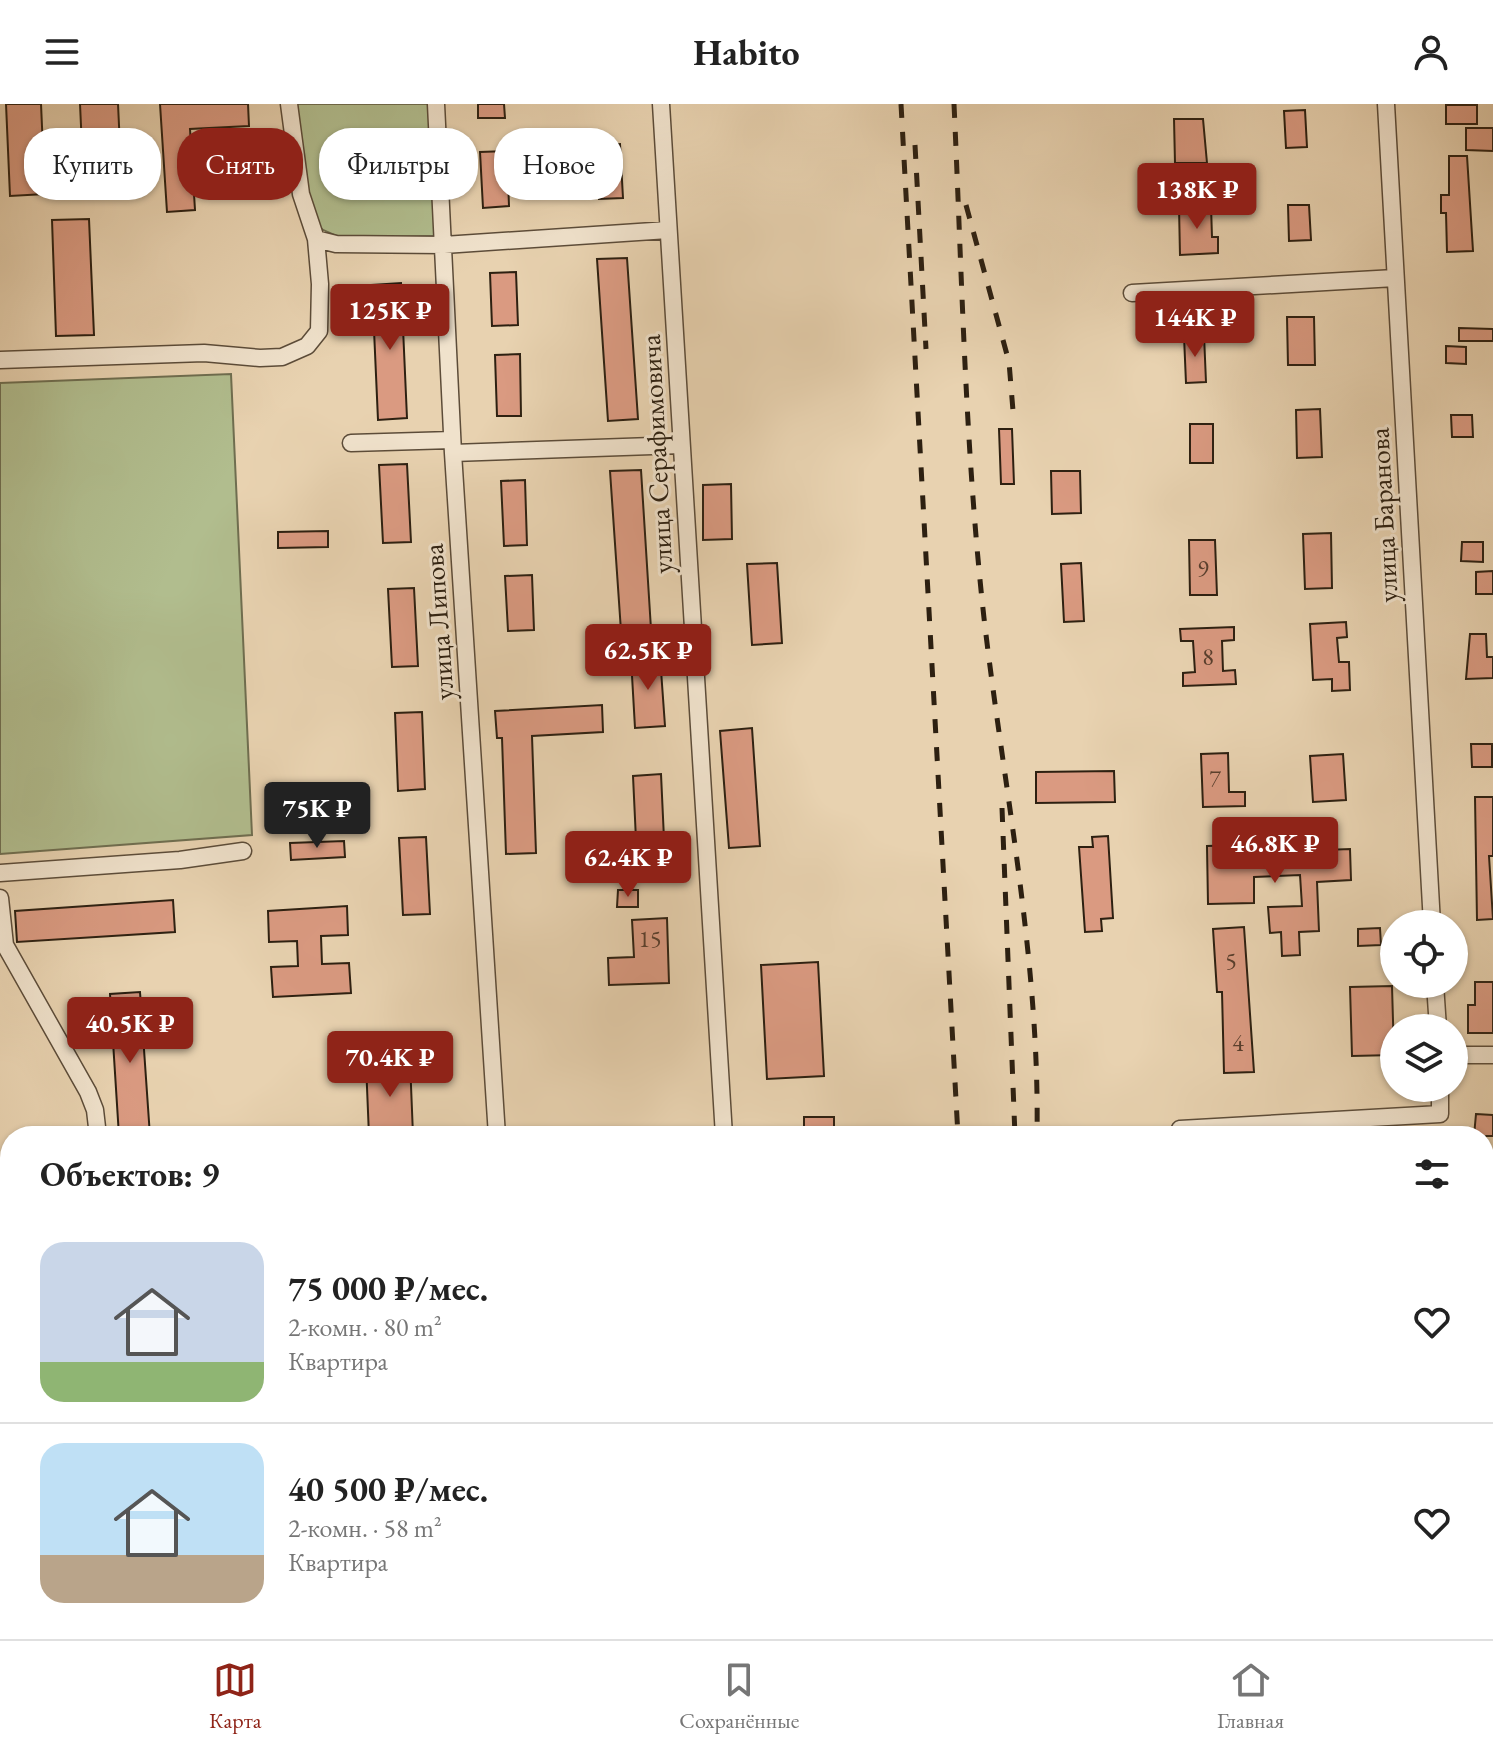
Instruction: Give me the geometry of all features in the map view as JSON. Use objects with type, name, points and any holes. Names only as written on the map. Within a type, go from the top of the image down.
[{"type":"street","points":[[0,360],[188,353],[282,357],[307,346],[319,331],[316,239],[301,194],[289,104]]},
{"type":"street","name":"улица Липова","points":[[436,104],[452,447],[496,1126]]},
{"type":"street","name":"улица Серафимовича","points":[[661,104],[723,1126]]},
{"type":"street","name":"улица Баранова","points":[[1386,104],[1431,910]]},
{"type":"street","points":[[316,239],[336,244],[444,245],[668,230]]},
{"type":"street","points":[[1132,293],[1395,278]]},
{"type":"street","points":[[351,443],[452,447],[681,445]]},
{"type":"street","points":[[0,873],[180,860],[243,851]]},
{"type":"street","points":[[0,898],[5,945],[88,1092],[97,1126]]},
{"type":"street","points":[[1468,1055],[1493,1055]]},
{"type":"street","points":[[1267,1126],[1440,1114],[1440,1102]]},
{"type":"green space","points":[[296,104],[428,104],[429,128],[319,128],[319,200],[434,200],[436,236],[341,238],[323,230],[316,224],[309,199],[303,128],[299,128]]},
{"type":"green space","points":[[231,374],[252,835],[0,854],[0,383]]},
{"type":"building","points":[[6,104],[41,104],[42,128],[24,128],[24,195],[10,196]]},
{"type":"building","points":[[80,104],[118,104],[119,128],[81,128]]},
{"type":"building","points":[[160,104],[248,104],[249,126],[177,128],[177,200],[194,200],[195,210],[167,212]]},
{"type":"building","points":[[478,104],[504,104],[505,118],[478,118]]},
{"type":"building","points":[[1446,105],[1477,105],[1477,124],[1446,124]]},
{"type":"building","points":[[1305,110],[1307,147],[1286,148],[1284,111]]},
{"type":"building","points":[[1174,119],[1203,119],[1207,163],[1175,163]]},
{"type":"building","points":[[1466,128],[1493,128],[1493,151],[1466,150]]},
{"type":"building","points":[[494,151],[494,200],[509,200],[509,206],[483,208],[480,152]]},
{"type":"building","points":[[1449,156],[1467,156],[1473,251],[1447,252],[1446,213],[1441,213],[1441,195],[1449,195]]},
{"type":"building","points":[[1288,205],[1309,205],[1311,240],[1289,241]]},
{"type":"building","points":[[1211,206],[1212,237],[1218,237],[1218,253],[1180,255],[1179,207]]},
{"type":"building","points":[[89,219],[94,335],[56,336],[52,220]]},
{"type":"building","points":[[627,258],[638,419],[608,421],[597,259]]},
{"type":"building","points":[[516,272],[518,325],[492,326],[490,273]]},
{"type":"building","points":[[401,283],[407,418],[378,420],[372,285]]},
{"type":"building","points":[[1287,317],[1314,317],[1315,365],[1288,365]]},
{"type":"building","points":[[1459,328],[1493,329],[1493,341],[1459,341]]},
{"type":"building","points":[[1204,335],[1206,382],[1186,383],[1184,336]]},
{"type":"building","points":[[1446,346],[1466,347],[1466,364],[1446,363]]},
{"type":"building","points":[[520,354],[521,416],[497,416],[495,355]]},
{"type":"building","points":[[1320,409],[1322,457],[1297,458],[1296,410]]},
{"type":"building","points":[[1451,415],[1472,415],[1473,437],[1452,437]]},
{"type":"building","points":[[1190,424],[1213,424],[1213,463],[1190,463]]},
{"type":"building","points":[[999,429],[1012,429],[1014,484],[1001,484]]},
{"type":"building","points":[[407,464],[411,542],[383,543],[379,465]]},
{"type":"building","points":[[641,470],[651,629],[621,631],[610,471]]},
{"type":"building","points":[[1051,471],[1080,471],[1081,513],[1052,514]]},
{"type":"building","points":[[525,480],[527,545],[504,546],[501,481]]},
{"type":"building","points":[[731,484],[732,539],[703,540],[703,485]]},
{"type":"building","points":[[328,531],[328,547],[278,548],[278,532]]},
{"type":"building","points":[[1331,533],[1332,588],[1305,589],[1303,534]]},
{"type":"building","points":[[1189,540],[1215,540],[1217,595],[1190,595]]},
{"type":"building","points":[[1462,542],[1483,542],[1483,562],[1461,561]]},
{"type":"building","points":[[777,563],[782,643],[752,645],[747,564]]},
{"type":"building","points":[[1081,563],[1084,621],[1064,622],[1061,564]]},
{"type":"building","points":[[1493,571],[1493,594],[1476,594],[1476,572]]},
{"type":"building","points":[[532,575],[534,630],[508,631],[505,576]]},
{"type":"building","points":[[414,588],[418,666],[392,667],[388,589]]},
{"type":"building","points":[[1346,622],[1347,637],[1337,638],[1339,662],[1349,662],[1350,690],[1332,691],[1332,679],[1313,680],[1310,624]]},
{"type":"building","points":[[1234,627],[1234,640],[1222,641],[1223,671],[1235,670],[1236,684],[1183,686],[1183,673],[1195,672],[1193,641],[1181,641],[1180,629]]},
{"type":"building","points":[[1470,634],[1486,634],[1487,657],[1493,657],[1493,678],[1466,679]]},
{"type":"building","points":[[660,656],[665,726],[635,728],[631,658]]},
{"type":"building","points":[[602,705],[603,732],[532,736],[536,853],[506,854],[502,738],[497,738],[495,711]]},
{"type":"building","points":[[422,712],[425,789],[398,791],[395,713]]},
{"type":"building","points":[[752,728],[760,846],[729,848],[720,731]]},
{"type":"building","points":[[1471,744],[1492,744],[1492,767],[1472,767]]},
{"type":"building","points":[[1228,753],[1229,792],[1245,792],[1245,806],[1203,807],[1201,754]]},
{"type":"building","points":[[1343,754],[1346,800],[1313,802],[1310,756]]},
{"type":"building","points":[[1114,771],[1115,802],[1036,803],[1036,772]]},
{"type":"building","points":[[661,774],[664,839],[636,840],[633,776]]},
{"type":"building","points":[[1475,797],[1493,797],[1493,856],[1489,856],[1493,919],[1477,920]]},
{"type":"building","points":[[1108,836],[1113,918],[1101,919],[1102,931],[1085,932],[1079,847],[1093,847],[1092,837]]},
{"type":"building","points":[[426,837],[430,914],[403,915],[399,838]]},
{"type":"building","points":[[1253,838],[1254,863],[1299,860],[1298,851],[1350,849],[1351,880],[1317,882],[1319,931],[1299,932],[1300,955],[1282,956],[1281,932],[1270,933],[1268,907],[1302,906],[1300,875],[1254,877],[1254,903],[1208,904],[1207,846],[1240,845],[1240,839]]},
{"type":"building","points":[[344,841],[345,857],[291,860],[290,843]]},
{"type":"building","points":[[618,890],[638,890],[638,907],[617,907]]},
{"type":"building","points":[[173,900],[175,932],[17,942],[15,911]]},
{"type":"building","points":[[347,906],[348,935],[321,936],[322,964],[349,963],[351,993],[273,997],[271,967],[298,966],[297,941],[269,942],[268,911]]},
{"type":"building","points":[[667,918],[669,983],[609,985],[608,958],[634,957],[632,920]]},
{"type":"building","points":[[1244,927],[1254,1072],[1224,1073],[1222,992],[1217,992],[1213,929]]},
{"type":"building","points":[[1380,928],[1380,945],[1358,946],[1358,929]]},
{"type":"building","points":[[818,962],[824,1076],[767,1079],[761,965]]},
{"type":"building","points":[[1475,982],[1493,982],[1493,1033],[1468,1033],[1468,1005],[1475,1005]]},
{"type":"building","points":[[1380,986],[1380,998],[1392,998],[1393,1014],[1380,1014],[1380,1055],[1352,1056],[1350,987]]},
{"type":"building","points":[[140,992],[149,1126],[118,1126],[110,994]]},
{"type":"building","points":[[410,1061],[413,1126],[369,1126],[366,1063]]},
{"type":"building","points":[[1476,1114],[1493,1115],[1493,1126],[1475,1126]]},
{"type":"building","points":[[804,1117],[834,1117],[834,1126],[804,1126]]},
{"type":"railway","points":[[901,104],[957,1126]]},
{"type":"railway","points":[[954,104],[972,490],[984,618],[1027,941],[1033,1006],[1037,1126]]},
{"type":"railway","points":[[915,145],[926,349]]},
{"type":"railway","points":[[966,205],[1009,362],[1014,423]]},
{"type":"railway","points":[[1002,808],[1015,1126]]}]
